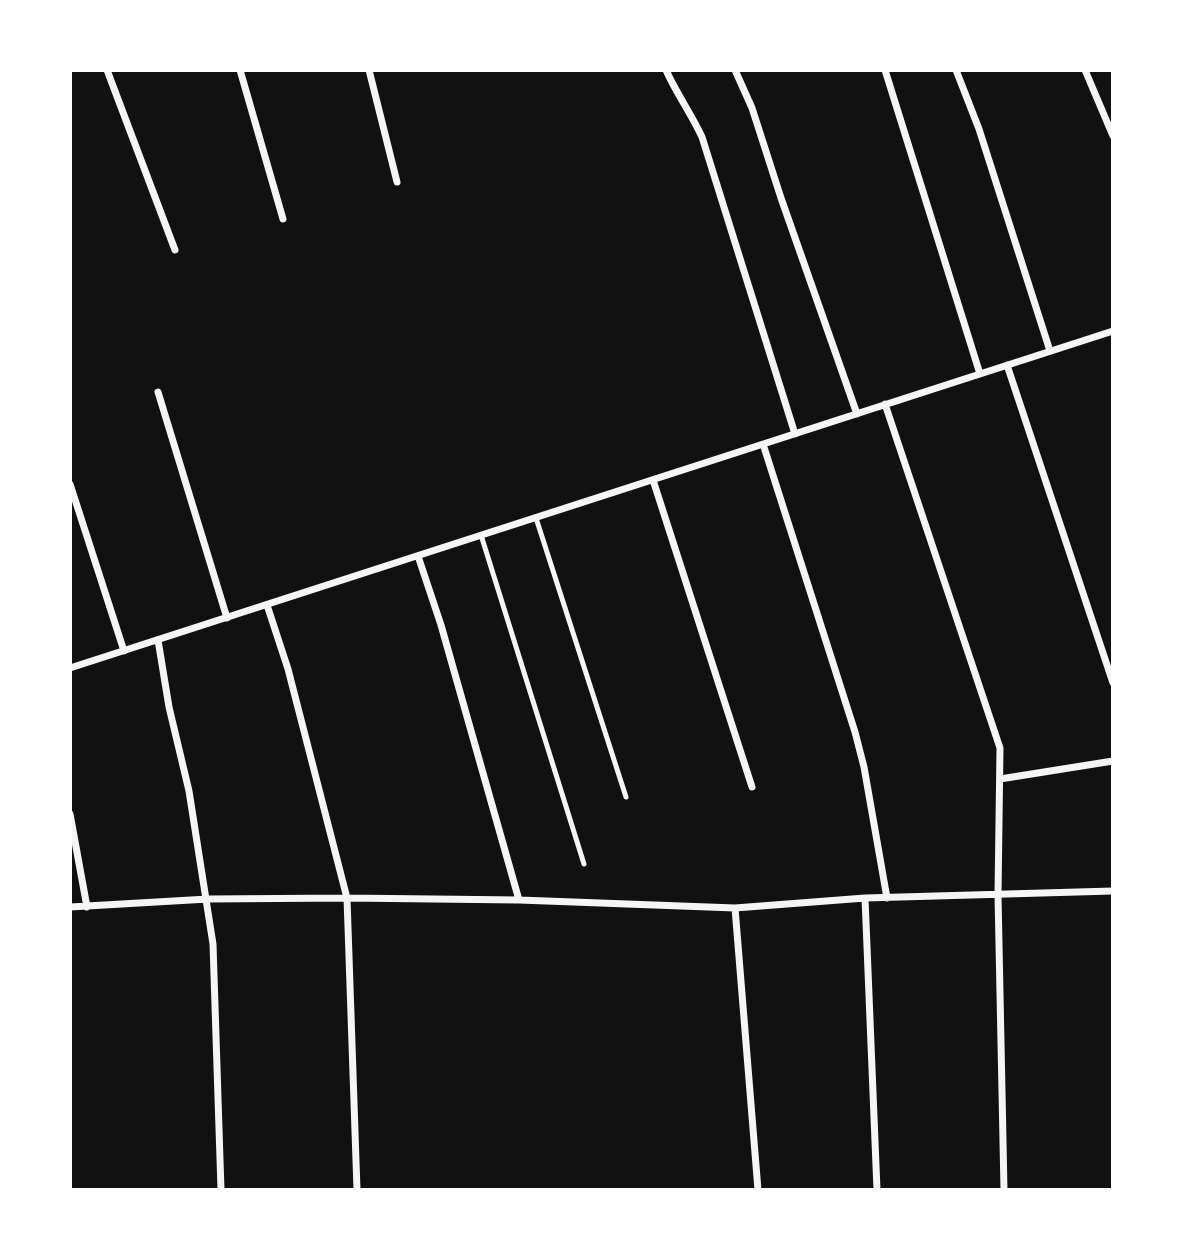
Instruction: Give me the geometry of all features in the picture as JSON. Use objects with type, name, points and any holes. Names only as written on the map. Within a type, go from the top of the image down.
[{"type":"street","points":[[107,70],[175,250]]},
{"type":"street","points":[[240,70],[283,219]]},
{"type":"street","points":[[369,70],[397,182]]},
{"type":"street","points":[[666,70],[702,137],[795,434]]},
{"type":"street","points":[[736,70],[752,108],[857,414]]},
{"type":"street","points":[[885,70],[980,374]]},
{"type":"street","points":[[956,70],[983,141],[1050,351]]},
{"type":"street","points":[[1085,70],[1113,136]]},
{"type":"street","points":[[70,668],[1113,331]]},
{"type":"street","points":[[1007,365],[1113,683]]},
{"type":"street","points":[[158,392],[227,618]]},
{"type":"street","points":[[885,404],[1000,748],[998,895],[1004,1190]]},
{"type":"street","points":[[763,444],[855,732],[864,767],[887,898]]},
{"type":"street","points":[[653,480],[752,787]]},
{"type":"street","points":[[70,484],[124,651]]},
{"type":"street","points":[[418,556],[441,625],[519,900]]},
{"type":"street","points":[[267,605],[288,669],[347,898],[357,1190]]},
{"type":"street","points":[[158,640],[208,898],[213,944],[221,1190]]},
{"type":"street","points":[[1000,779],[1113,761]]},
{"type":"street","points":[[70,814],[87,907]]},
{"type":"street","points":[[70,907],[208,898],[347,898],[519,900],[735,908],[865,898],[1113,891]]},
{"type":"street","points":[[865,898],[877,1190]]},
{"type":"street","points":[[735,908],[758,1190]]},
{"type":"lane","points":[[536,518],[626,797]]},
{"type":"lane","points":[[481,536],[584,864]]}]
